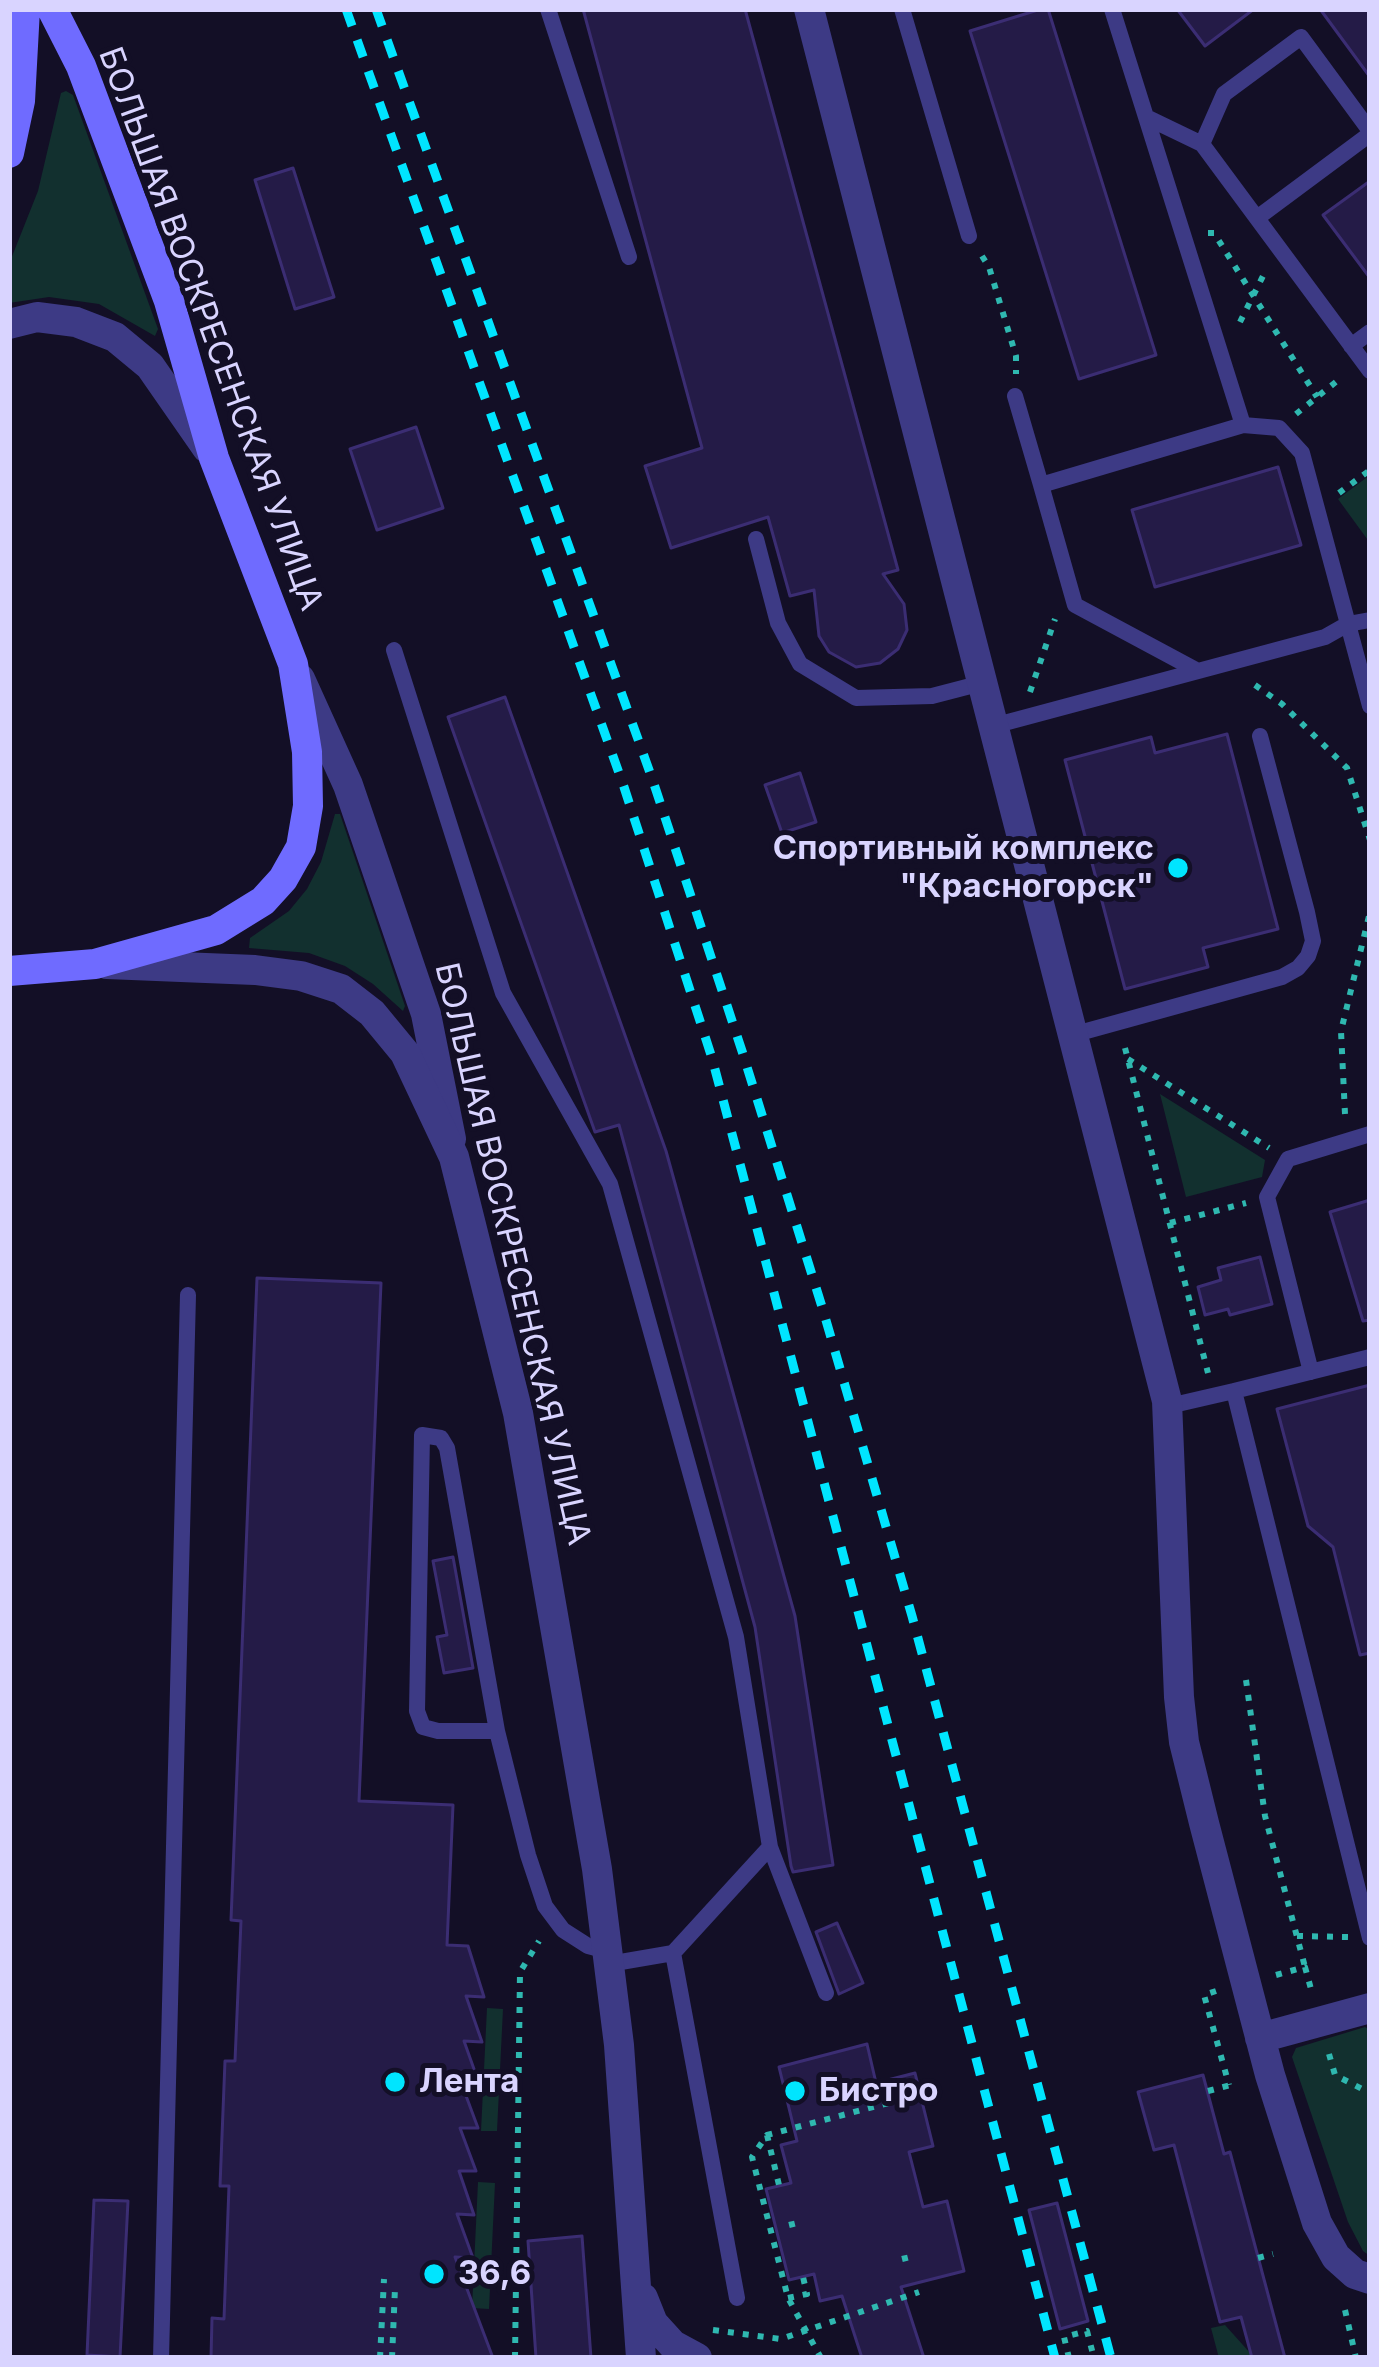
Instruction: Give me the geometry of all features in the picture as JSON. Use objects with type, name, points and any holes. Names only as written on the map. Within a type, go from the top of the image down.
[{"type":"main road","points":[[9,153],[20,101],[25,9]]},
{"type":"main road","name":"БОЛЬШАЯ ВОСКРЕСЕНСКАЯ УЛИЦА","points":[[52,9],[81,66],[169,301],[214,458],[293,664]]},
{"type":"main road","points":[[9,971],[95,964],[216,929],[263,902],[301,847],[308,806],[308,752],[293,664]]},
{"type":"street","points":[[809,9],[982,683],[1007,722],[1072,1035],[1168,1406],[1184,1742],[1260,2038],[1317,2223],[1336,2257],[1355,2274],[1370,2279]]},
{"type":"street","points":[[9,324],[37,317],[76,322],[115,338],[150,366],[214,458]]},
{"type":"street","name":"БОЛЬШАЯ ВОСКРЕСЕНСКАЯ УЛИЦА","points":[[293,664],[348,785],[426,1014],[454,1157],[518,1413],[597,1869],[641,2358]]},
{"type":"street","points":[[95,964],[255,970],[301,976],[341,989],[372,1012],[405,1053],[454,1157]]},
{"type":"street","points":[[1260,2038],[1370,2008]]},
{"type":"street","name":"БОЛЬШАЯ ВОСКРЕСЕНСКАЯ УЛИЦА","points":[[638,2287],[653,2323],[674,2345],[698,2347]]},
{"type":"lane","points":[[548,9],[629,256]]},
{"type":"lane","points":[[902,9],[969,236]]},
{"type":"lane","points":[[1112,9],[1243,425]]},
{"type":"lane","points":[[1202,144],[1224,94],[1301,38],[1370,132],[1257,218]]},
{"type":"lane","points":[[1146,117],[1202,144],[1361,359]]},
{"type":"lane","points":[[1361,359],[1370,332]]},
{"type":"lane","points":[[1015,396],[1075,605],[1198,671]]},
{"type":"lane","points":[[1041,485],[1243,425],[1279,428],[1303,453],[1370,706]]},
{"type":"lane","points":[[755,539],[778,622],[800,664],[856,698],[932,696],[982,683]]},
{"type":"lane","points":[[1007,722],[1325,637],[1348,624],[1370,620]]},
{"type":"lane","points":[[394,650],[502,993],[610,1184],[736,1636],[770,1847],[826,1993]]},
{"type":"lane","points":[[1072,1035],[1282,977],[1308,956],[1312,941],[1307,912],[1260,736]]},
{"type":"lane","points":[[1311,1372],[1268,1197],[1288,1160],[1370,1134]]},
{"type":"lane","points":[[161,2358],[188,1295]]},
{"type":"lane","points":[[1168,1406],[1370,1357]]},
{"type":"lane","points":[[1234,1391],[1370,1938]]},
{"type":"lane","points":[[497,1731],[438,1731],[423,1727],[417,1711],[422,1435],[441,1438],[447,1448],[497,1731],[545,1906],[563,1930],[608,1957],[674,1953],[770,1847]]},
{"type":"lane","points":[[674,1953],[737,2298]]},
{"type":"path","points":[[1183,235],[1214,233],[1317,397]]},
{"type":"path","points":[[969,236],[989,267],[1016,356],[1015,396]]},
{"type":"path","points":[[1222,358],[1277,246]]},
{"type":"path","points":[[1279,428],[1361,359]]},
{"type":"path","points":[[1315,500],[1339,493],[1370,470]]},
{"type":"path","points":[[1007,722],[1058,610],[1075,605]]},
{"type":"path","points":[[1226,664],[1282,704],[1347,768],[1370,840]]},
{"type":"path","points":[[1346,1141],[1341,1031],[1370,912]]},
{"type":"path","points":[[1127,1059],[1288,1160]]},
{"type":"path","points":[[1170,1223],[1268,1197]]},
{"type":"path","points":[[1246,1680],[1265,1816],[1305,1967]]},
{"type":"path","points":[[515,2358],[520,1972],[541,1936]]},
{"type":"path","points":[[1297,1936],[1370,1938]]},
{"type":"path","points":[[1220,1990],[1204,1995],[1229,2085]]},
{"type":"path","points":[[821,2358],[788,2298],[752,2157],[767,2134],[896,2102]]},
{"type":"path","points":[[767,2134],[779,2186]]},
{"type":"path","points":[[789,2225],[801,2222]]},
{"type":"path","points":[[1258,2258],[1273,2254]]},
{"type":"path","points":[[902,2259],[914,2256]]},
{"type":"path","points":[[788,2298],[807,2294],[802,2277]]},
{"type":"path","points":[[380,2358],[383,2279]]},
{"type":"path","points":[[392,2358],[395,2288]]},
{"type":"path","points":[[698,2347],[715,2329],[781,2338],[919,2292]]},
{"type":"path","points":[[1345,2310],[1356,2358]]},
{"type":"path","points":[[1070,2358],[1064,2337],[1075,2329],[1087,2331],[1094,2358]]},
{"type":"green space","points":[[61,93],[73,95],[158,329],[155,336],[99,304],[49,297],[9,303],[9,264],[38,191]]},
{"type":"green space","points":[[1370,475],[1370,543],[1338,499]]},
{"type":"green space","points":[[335,814],[340,814],[403,1011],[345,966],[309,953],[249,948],[250,938],[289,911],[307,889],[321,862]]},
{"type":"green space","points":[[1160,1094],[1265,1160],[1262,1177],[1186,1197]]},
{"type":"green space","points":[[487,2008],[503,2009],[497,2131],[481,2131]]},
{"type":"green space","points":[[1365,2027],[1370,2030],[1370,2256],[1348,2222],[1292,2057],[1296,2048]]},
{"type":"green space","points":[[478,2182],[495,2183],[489,2309],[472,2308]]},
{"type":"green space","points":[[1225,2325],[1252,2358],[1219,2358],[1211,2328]]},
{"type":"building","points":[[583,9],[745,9],[898,570],[883,574],[904,604],[907,630],[898,649],[880,663],[856,667],[829,652],[819,636],[814,590],[790,596],[768,517],[671,548],[645,466],[702,448]]},
{"type":"building","points":[[1048,9],[1156,355],[1079,379],[970,31]]},
{"type":"building","points":[[1177,9],[1254,9],[1205,46]]},
{"type":"building","points":[[1320,9],[1370,9],[1370,77]]},
{"type":"building","points":[[293,168],[334,297],[295,309],[255,180]]},
{"type":"building","points":[[1370,181],[1370,278],[1323,215]]},
{"type":"building","points":[[416,427],[443,508],[377,530],[350,449]]},
{"type":"building","points":[[1278,467],[1301,545],[1155,587],[1132,510]]},
{"type":"building","points":[[505,697],[666,1151],[795,1616],[833,1865],[793,1872],[755,1627],[619,1125],[595,1132],[448,717]]},
{"type":"building","name":"Спортивный комплекс \"Красногорск\"","points":[[1227,734],[1278,929],[1203,948],[1208,967],[1125,989],[1065,760],[1151,737],[1155,753]]},
{"type":"building","points":[[800,773],[816,822],[782,833],[765,785]]},
{"type":"building","points":[[1370,1200],[1370,1320],[1363,1321],[1330,1212]]},
{"type":"building","points":[[1260,1257],[1272,1304],[1230,1315],[1228,1309],[1205,1315],[1198,1287],[1221,1280],[1218,1268]]},
{"type":"building","points":[[257,1278],[381,1283],[359,1801],[453,1805],[447,1945],[468,1946],[484,1997],[466,1996],[482,2042],[464,2041],[480,2086],[462,2085],[478,2128],[460,2128],[476,2171],[459,2171],[474,2215],[457,2214],[473,2258],[455,2257],[493,2358],[211,2358],[212,2318],[224,2319],[229,2186],[220,2186],[225,2061],[235,2061],[241,1921],[231,1920]]},
{"type":"building","points":[[1370,1385],[1370,1653],[1360,1655],[1333,1547],[1308,1526],[1277,1409]]},
{"type":"building","points":[[453,1557],[473,1668],[444,1673],[437,1637],[447,1635],[433,1561]]},
{"type":"building","points":[[837,1923],[863,1983],[839,1994],[816,1932]]},
{"type":"building","points":[[867,2044],[876,2083],[915,2073],[933,2146],[909,2152],[923,2207],[947,2201],[964,2271],[901,2287],[924,2358],[862,2358],[842,2296],[820,2301],[814,2274],[789,2280],[766,2189],[791,2183],[781,2145],[797,2141],[779,2067]]},
{"type":"building","points":[[1203,2075],[1224,2154],[1230,2152],[1285,2358],[1252,2358],[1241,2317],[1220,2322],[1174,2145],[1154,2150],[1138,2092]]},
{"type":"building","points":[[94,2200],[128,2201],[120,2357],[87,2355]]},
{"type":"building","points":[[1057,2203],[1088,2321],[1060,2329],[1029,2210]]},
{"type":"building","points":[[582,2236],[591,2358],[536,2358],[528,2241]]},
{"type":"railway","points":[[346,9],[624,787],[712,1058],[1055,2358]]},
{"type":"railway","points":[[376,9],[653,781],[742,1051],[912,1616],[1111,2358]]},
{"type":"place","name":"Спортивный комплекс \"Красногорск\"","points":[[1178,868]]},
{"type":"place","name":"Лента","points":[[395,2082]]},
{"type":"place","name":"Бистро","points":[[795,2091]]},
{"type":"place","name":"36,6","points":[[434,2274]]}]
